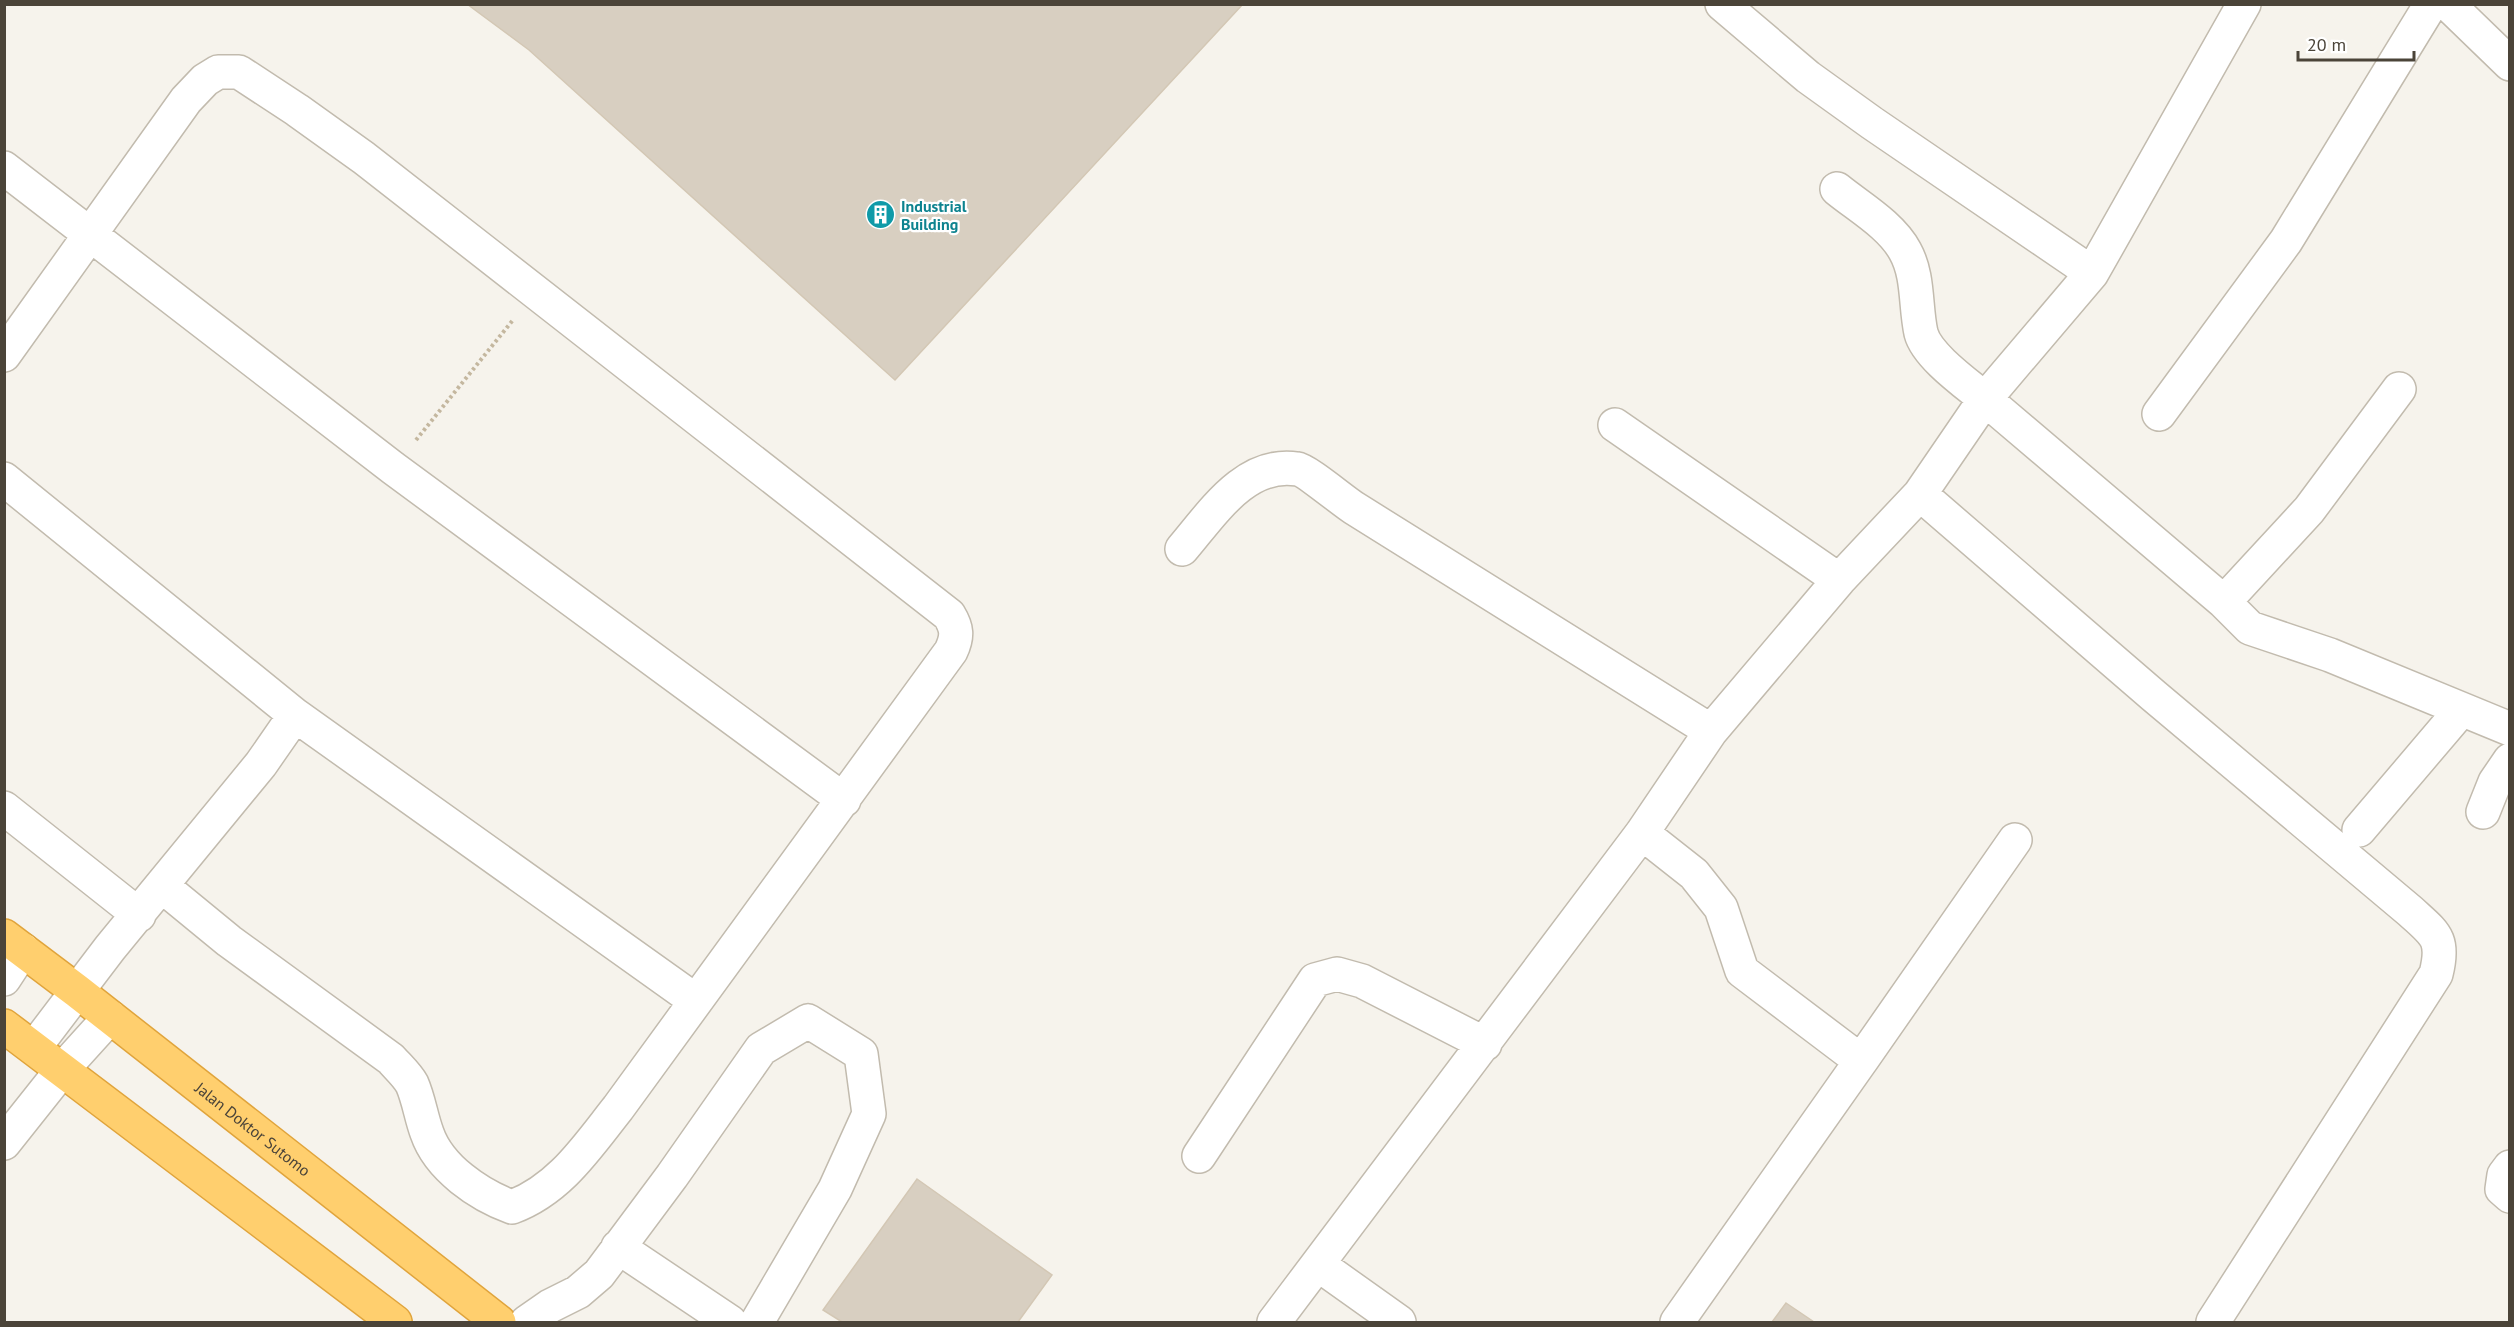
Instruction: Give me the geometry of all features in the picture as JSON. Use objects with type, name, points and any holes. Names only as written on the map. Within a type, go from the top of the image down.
[{"type":"highway","name":"Jalan Doktor Sutomo","points":[[14,943],[499,1323]]},
{"type":"highway","points":[[4,1026],[395,1323]]},
{"type":"street","points":[[1722,4],[1808,77],[1863,117],[2092,273]]},
{"type":"street","points":[[1274,1323],[1642,833],[1711,731],[1839,580],[1920,494],[1985,399],[2092,273],[2244,4]]},
{"type":"street","points":[[2159,414],[2286,241],[2431,4]]},
{"type":"street","points":[[2448,4],[2510,64]]},
{"type":"street","points":[[4,355],[186,100],[205,80],[219,72],[239,72],[364,158],[949,615],[956,626],[956,640],[951,651],[580,1158],[554,1184],[532,1200],[512,1207],[491,1200],[459,1175],[437,1153],[427,1134],[411,1082],[391,1059],[229,941],[162,886]]},
{"type":"street","points":[[4,168],[393,468],[844,800]]},
{"type":"street","points":[[1837,189],[1889,231],[1905,251],[1915,280],[1922,336],[1945,367],[2224,602],[2250,628],[2330,655],[2510,729]]},
{"type":"street","points":[[2224,602],[2309,510],[2399,389]]},
{"type":"street","points":[[1615,425],[1839,580]]},
{"type":"street","points":[[1182,549],[1231,491],[1264,471],[1299,469],[1353,508],[1711,731]]},
{"type":"street","points":[[4,479],[295,715],[696,1001]]},
{"type":"street","points":[[1920,494],[2154,696],[2410,911],[2434,934],[2441,952],[2436,974],[2213,1323]]},
{"type":"street","points":[[2359,830],[2461,710]]},
{"type":"street","points":[[34,1048],[77,991],[261,764],[295,715]]},
{"type":"street","points":[[2483,812],[2495,782],[2510,760]]},
{"type":"street","points":[[4,808],[139,915]]},
{"type":"street","points":[[1642,833],[1694,874],[1721,908],[1742,971],[1861,1061]]},
{"type":"street","points":[[1677,1323],[2015,840]]},
{"type":"street","points":[[4,978],[14,943]]},
{"type":"street","points":[[1198,1156],[1315,980],[1337,974],[1362,981],[1485,1044]]},
{"type":"street","points":[[4,1143],[62,1070],[110,1017]]},
{"type":"street","points":[[528,1323],[599,1275],[761,1050],[808,1021],[861,1054],[869,1114],[835,1189],[757,1323]]},
{"type":"street","points":[[2510,1167],[2504,1175],[2502,1188],[2510,1196]]},
{"type":"street","points":[[618,1247],[730,1323]]},
{"type":"street","points":[[1319,1264],[1399,1323]]},
{"type":"path","points":[[393,468],[534,293]]},
{"type":"building","name":"Industrial Building","points":[[467,4],[1243,4],[895,380],[529,50]]},
{"type":"building","points":[[917,1179],[1052,1275],[1018,1322],[842,1322],[823,1310]]},
{"type":"building","points":[[1786,1303],[1814,1322],[1772,1322]]},
{"type":"place","name":"Industrial Building","points":[[880,215]]}]
